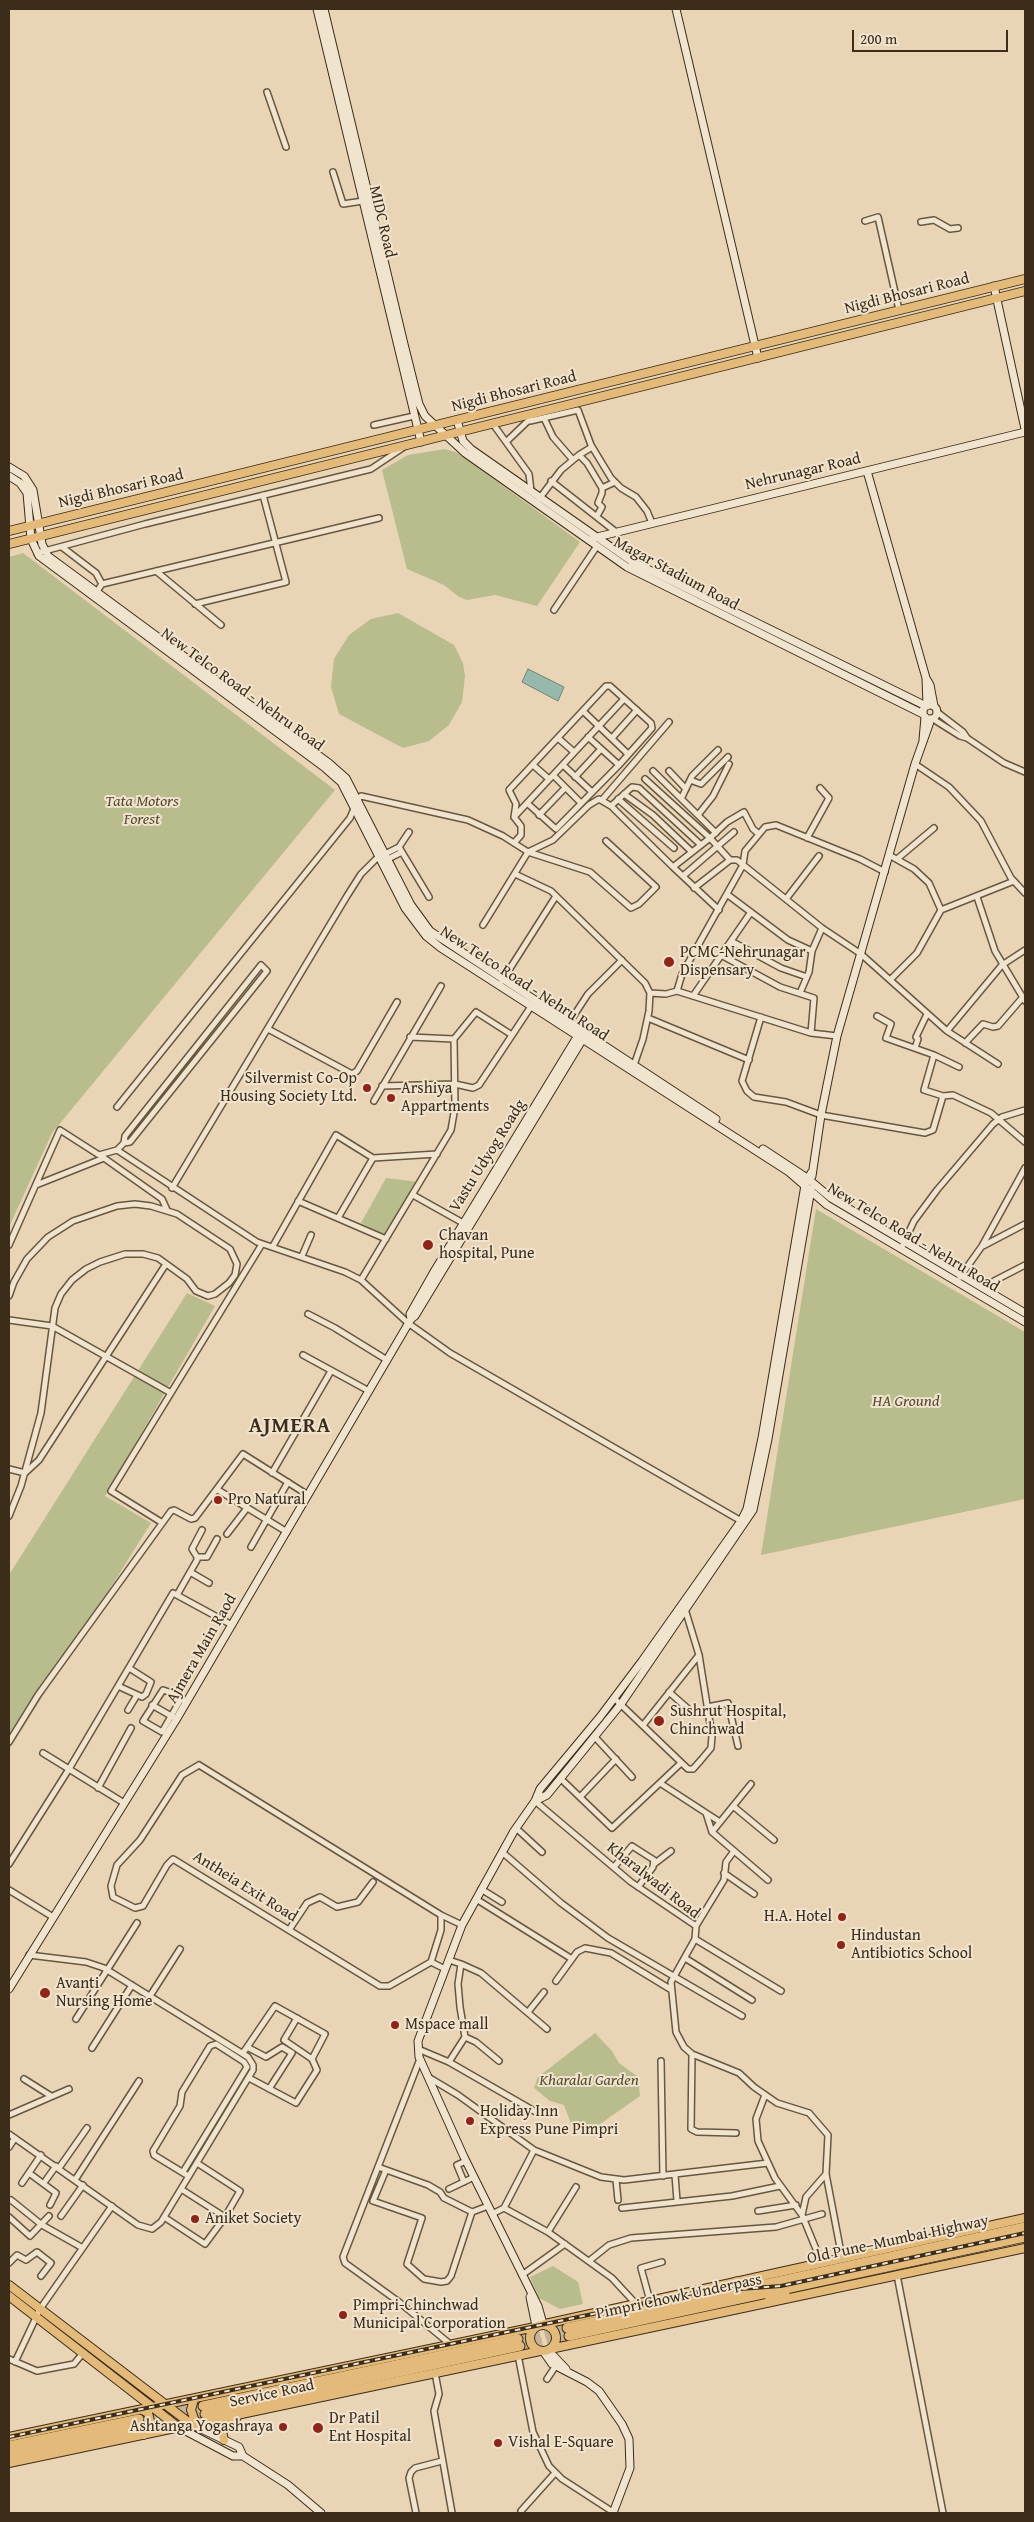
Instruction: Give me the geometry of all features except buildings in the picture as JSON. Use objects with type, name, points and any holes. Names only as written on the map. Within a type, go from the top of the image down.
[{"type":"highway","name":"Old Pune–Mumbai Highway","points":[[777,2282],[1025,2228]]},
{"type":"highway","name":"Old Pune–Mumbai Highway","points":[[794,2288],[1025,2237]]},
{"type":"highway","points":[[736,2282],[777,2282]]},
{"type":"highway","name":"Pimpri Chowk Underpass","points":[[777,2282],[568,2332],[794,2288]]},
{"type":"highway","points":[[768,2302],[794,2288]]},
{"type":"highway","points":[[204,2410],[338,2381],[519,2347]]},
{"type":"highway","points":[[9,2446],[142,2427]]},
{"type":"highway","points":[[9,2455],[142,2427]]},
{"type":"main road","name":"Nigdi Bhosari Road","points":[[9,531],[39,522],[1025,279]]},
{"type":"main road","name":"Nigdi Bhosari Road","points":[[9,544],[493,424],[531,418],[758,358],[1025,291]]},
{"type":"main road","name":"Service Road","points":[[9,2437],[165,2406],[1025,2218]]},
{"type":"main road","name":"Service Road","points":[[9,2463],[142,2427],[178,2427],[435,2373],[519,2347],[545,2350],[1025,2248]]},
{"type":"main road","points":[[9,2285],[165,2406],[193,2424]]},
{"type":"main road","points":[[9,2296],[178,2427]]},
{"type":"main road","points":[[540,2325],[552,2328],[556,2334],[555,2342],[545,2350],[534,2347],[530,2341],[530,2333],[540,2325]]},
{"type":"main road","points":[[193,2424],[191,2410],[194,2399]]},
{"type":"main road","points":[[142,2410],[148,2413],[151,2422],[149,2430],[142,2427]]},
{"type":"main road","points":[[224,2440],[222,2435],[223,2428],[238,2415]]},
{"type":"street","name":"MIDC Road","points":[[317,9],[356,156],[363,201],[421,442]]},
{"type":"street","points":[[324,9],[356,156]]},
{"type":"street","points":[[676,9],[758,358]]},
{"type":"street","points":[[267,92],[286,147]]},
{"type":"street","name":"Magar Stadium Road","points":[[356,156],[419,404],[425,416],[438,425],[445,436],[465,453],[638,565],[929,712],[964,732],[967,738],[1004,763],[1025,772]]},
{"type":"street","points":[[333,172],[343,204],[363,201]]},
{"type":"street","points":[[865,221],[878,217],[899,310]]},
{"type":"street","points":[[921,222],[934,220],[950,228],[958,228]]},
{"type":"street","points":[[994,286],[1025,431]]},
{"type":"street","points":[[506,442],[531,418],[544,418],[578,410],[592,447],[615,482],[636,497],[648,511],[652,522]]},
{"type":"street","points":[[374,426],[414,416]]},
{"type":"street","points":[[544,418],[553,437],[573,460]]},
{"type":"street","name":"Magar Stadium Road","points":[[457,420],[463,441],[471,449],[531,491],[538,501],[587,539],[635,571],[929,712]]},
{"type":"street","points":[[493,424],[530,474],[531,491]]},
{"type":"street","name":"Nehrunagar Road","points":[[587,539],[1025,431]]},
{"type":"street","points":[[41,552],[145,524],[372,468],[407,445]]},
{"type":"street","points":[[538,501],[552,481],[573,460],[592,447]]},
{"type":"street","points":[[579,455],[587,463],[602,488],[598,503],[602,507],[597,516]]},
{"type":"street","points":[[9,467],[24,476],[31,485],[39,522],[41,552]]},
{"type":"street","points":[[743,1522],[762,1438],[820,1115],[837,1036],[923,740],[928,734],[930,685],[926,678],[867,471]]},
{"type":"street","points":[[9,476],[20,483],[26,490],[32,539],[41,552]]},
{"type":"street","points":[[552,481],[616,532]]},
{"type":"street","points":[[602,488],[615,482]]},
{"type":"street","points":[[195,604],[286,582],[263,495]]},
{"type":"street","points":[[141,511],[145,524]]},
{"type":"street","points":[[94,594],[102,584],[379,518]]},
{"type":"street","points":[[554,610],[597,546]]},
{"type":"street","points":[[62,547],[96,573],[102,584]]},
{"type":"street","name":"New Telco Road - Nehru Road","points":[[41,552],[335,776],[356,803],[384,856],[405,908],[442,948],[533,1003],[720,1126],[809,1180],[832,1198],[903,1245]]},
{"type":"street","points":[[156,571],[221,626]]},
{"type":"street","points":[[514,844],[521,835],[521,826],[514,817],[516,804],[509,790],[608,686],[638,710],[652,726],[619,764],[556,829],[526,803]]},
{"type":"street","points":[[514,817],[624,699]]},
{"type":"street","points":[[612,738],[638,710]]},
{"type":"street","points":[[583,711],[628,754]]},
{"type":"street","points":[[602,800],[669,722]]},
{"type":"street","points":[[558,738],[574,752]]},
{"type":"street","points":[[588,738],[619,764]]},
{"type":"street","points":[[576,777],[601,749]]},
{"type":"street","points":[[682,797],[690,780],[718,750]]},
{"type":"street","points":[[690,780],[701,784],[728,757]]},
{"type":"street","points":[[698,816],[713,796],[729,764]]},
{"type":"street","points":[[916,764],[949,787],[981,821],[1014,881],[1025,893]]},
{"type":"street","points":[[533,765],[566,788],[581,803]]},
{"type":"street","points":[[562,765],[592,792]]},
{"type":"street","points":[[653,771],[682,797],[716,833]]},
{"type":"street","points":[[669,771],[686,789]]},
{"type":"street","points":[[646,779],[710,838],[730,860]]},
{"type":"street","points":[[611,806],[632,787],[639,788],[701,845]]},
{"type":"street","points":[[540,815],[566,788]]},
{"type":"street","points":[[807,838],[829,798],[820,788]]},
{"type":"street","points":[[624,794],[653,815],[692,852]]},
{"type":"street","points":[[117,1107],[350,818],[356,803],[366,796],[396,806],[461,818],[528,852],[590,872],[631,908],[639,904],[656,887],[606,840]]},
{"type":"street","points":[[483,925],[528,852],[553,840],[589,805],[599,799],[611,806],[719,910]]},
{"type":"street","points":[[618,799],[674,848]]},
{"type":"street","points":[[674,867],[727,822],[744,812],[759,834]]},
{"type":"street","points":[[677,991],[682,974],[728,895],[743,865],[745,851],[765,827],[772,824],[860,859],[885,872]]},
{"type":"street","points":[[897,859],[934,828]]},
{"type":"street","points":[[172,1188],[356,882],[384,856],[400,850],[409,832]]},
{"type":"street","points":[[683,876],[718,848],[734,832]]},
{"type":"street","points":[[400,850],[429,897]]},
{"type":"street","points":[[890,855],[914,869],[929,883],[941,910]]},
{"type":"street","points":[[786,899],[819,856]]},
{"type":"street","points":[[694,888],[730,860],[734,859],[822,928],[861,954],[947,1031],[998,1064]]},
{"type":"street","points":[[515,874],[551,891],[639,976],[650,993],[648,1018],[633,1068]]},
{"type":"street","points":[[890,980],[917,952],[941,910],[1014,881]]},
{"type":"street","points":[[728,895],[788,940],[812,951]]},
{"type":"street","points":[[965,1043],[983,1024],[993,1027],[998,1026],[1024,999],[1002,965],[989,938],[982,895]]},
{"type":"street","points":[[501,983],[556,896]]},
{"type":"street","points":[[693,996],[751,912]]},
{"type":"street","points":[[800,993],[807,977],[812,951],[822,928]]},
{"type":"street","points":[[731,941],[781,968],[807,977]]},
{"type":"street","points":[[947,1031],[1002,965],[1025,950]]},
{"type":"street","points":[[721,955],[770,982],[814,998],[811,1032]]},
{"type":"street","points":[[569,1023],[588,994],[622,960]]},
{"type":"street","points":[[9,1245],[60,1130],[100,1155],[117,1150],[124,1143],[130,1142],[267,971],[261,965],[125,1136],[124,1143]]},
{"type":"street","points":[[374,1101],[441,986]]},
{"type":"street","points":[[650,993],[666,994],[677,991],[811,1032],[837,1036]]},
{"type":"street","points":[[268,1029],[352,1074],[357,1071],[397,1002]]},
{"type":"street","points":[[382,1086],[455,1084],[473,1088],[479,1085],[533,1003]]},
{"type":"street","name":"New Telco Road - Nehru Road","points":[[533,1003],[569,1023],[581,1035]]},
{"type":"street","points":[[225,1010],[232,1015]]},
{"type":"street","points":[[361,1280],[413,1195],[454,1122],[454,1039],[476,1012],[512,1034]]},
{"type":"street","points":[[915,1048],[918,1039],[916,1036],[927,1014]]},
{"type":"street","points":[[877,1016],[891,1024],[886,1038],[959,1066]]},
{"type":"street","points":[[761,1017],[742,1081],[751,1096],[786,1102],[820,1115],[924,1133],[933,1130],[943,1096]]},
{"type":"street","points":[[648,1018],[749,1060]]},
{"type":"street","name":"Vastu Udyog Roadg","points":[[409,1321],[410,1314],[581,1035]]},
{"type":"street","points":[[410,1037],[454,1039]]},
{"type":"street","points":[[934,1055],[924,1090],[943,1096],[953,1095],[991,1113],[1025,1142]]},
{"type":"street","points":[[170,1079],[177,1084]]},
{"type":"street","points":[[903,1245],[914,1221],[937,1190],[1000,1120],[1014,1112],[1025,1110]]},
{"type":"street","points":[[143,1114],[149,1119]]},
{"type":"street","points":[[273,1246],[336,1135],[373,1158],[437,1154]]},
{"type":"street","points":[[117,1150],[172,1188],[262,1244],[302,1256],[361,1280],[450,1353],[743,1522]]},
{"type":"street","points":[[36,1185],[104,1158],[162,1199],[167,1210]]},
{"type":"street","points":[[338,1218],[373,1158]]},
{"type":"street","points":[[959,1278],[982,1246],[1025,1168]]},
{"type":"street","name":"New Telco Road - Nehru Road","points":[[809,1180],[811,1191],[827,1205],[903,1245],[959,1278],[1025,1322]]},
{"type":"street","points":[[540,2325],[538,2306],[529,2292],[466,2161],[420,2059],[418,2049],[420,2035],[462,1925],[516,1828],[535,1801],[540,1789],[614,1698],[753,1510],[768,1440],[811,1191]]},
{"type":"street","points":[[413,1195],[466,1222]]},
{"type":"street","points":[[298,1201],[386,1239]]},
{"type":"street","points":[[9,1296],[14,1282],[27,1259],[38,1246],[60,1228],[84,1216],[117,1206],[135,1204],[167,1210],[230,1249],[237,1264],[237,1270],[223,1289],[208,1296],[196,1292],[187,1279],[166,1264],[152,1256],[134,1253],[117,1256],[86,1268],[72,1280],[61,1294],[52,1326],[45,1396],[25,1473],[9,1516]]},
{"type":"street","points":[[982,1246],[1025,1224]]},
{"type":"street","points":[[302,1256],[311,1235]]},
{"type":"street","points":[[162,1522],[110,1491],[262,1244]]},
{"type":"street","points":[[25,1473],[39,1460],[166,1264]]},
{"type":"street","points":[[988,1291],[994,1281],[1025,1265]]},
{"type":"street","name":"New Telco Road - Nehru Road","points":[[959,1278],[988,1291],[1025,1313]]},
{"type":"street","points":[[308,1314],[387,1360]]},
{"type":"street","points":[[9,1320],[52,1326],[171,1393]]},
{"type":"street","name":"Ajmera Main Raod","points":[[9,1989],[124,1803],[184,1700],[232,1625],[409,1321]]},
{"type":"street","points":[[303,1355],[369,1391]]},
{"type":"street","points":[[272,1473],[331,1371]]},
{"type":"street","points":[[9,1742],[38,1695],[172,1510],[194,1519],[218,1490],[242,1454],[308,1495]]},
{"type":"street","points":[[9,1469],[25,1473]]},
{"type":"street","points":[[251,1547],[288,1482]]},
{"type":"street","points":[[218,1490],[287,1532]]},
{"type":"street","points":[[227,1534],[247,1508]]},
{"type":"street","points":[[202,1530],[192,1549],[198,1556],[207,1557],[217,1539]]},
{"type":"street","points":[[177,1595],[198,1556]]},
{"type":"street","points":[[190,1572],[209,1583]]},
{"type":"street","points":[[9,1864],[70,1769],[173,1593],[232,1625]]},
{"type":"street","points":[[614,1698],[644,1724],[688,1769],[693,1769],[710,1748],[712,1736],[699,1655],[683,1607]]},
{"type":"street","points":[[535,1801],[547,1795],[621,1704],[683,1607]]},
{"type":"street","points":[[644,1724],[699,1655]]},
{"type":"street","points":[[118,1686],[144,1697],[150,1682],[129,1668]]},
{"type":"street","points":[[152,1705],[174,1718],[164,1731],[160,1732],[143,1721],[152,1705],[163,1690],[184,1700]]},
{"type":"street","points":[[670,1692],[694,1714]]},
{"type":"street","points":[[128,1710],[136,1695]]},
{"type":"street","points":[[707,1707],[728,1703],[738,1746]]},
{"type":"street","points":[[98,1788],[132,1728]]},
{"type":"street","points":[[594,1736],[632,1777]]},
{"type":"street","points":[[43,1753],[124,1803]]},
{"type":"street","points":[[580,1798],[616,1759]]},
{"type":"street","points":[[560,1778],[612,1828],[681,1763]]},
{"type":"street","name":"Antheia Exit Road","points":[[431,1962],[388,1986],[380,1986],[173,1859],[167,1865],[143,1906],[135,1908],[113,1896],[111,1886],[117,1865],[140,1840],[182,1775],[199,1765],[441,1915],[462,1925]]},
{"type":"street","points":[[660,1783],[720,1822]]},
{"type":"street","points":[[712,1832],[751,1784]]},
{"type":"street","name":"Kharalwadi Road","points":[[535,1801],[638,1887],[696,1926],[695,1939],[674,1976],[670,1989],[676,2032],[684,2047],[692,2054]]},
{"type":"street","points":[[733,1806],[774,1840]]},
{"type":"street","points":[[706,1813],[712,1832],[768,1880]]},
{"type":"street","points":[[516,1828],[542,1852]]},
{"type":"street","points":[[614,1867],[632,1846],[654,1860],[654,1864]]},
{"type":"street","points":[[638,1887],[654,1864],[671,1851]]},
{"type":"street","points":[[696,1926],[724,1880],[726,1862],[734,1851]]},
{"type":"street","points":[[502,1852],[580,1918],[616,1943],[742,2016]]},
{"type":"street","points":[[724,1873],[754,1894]]},
{"type":"street","points":[[289,1930],[302,1908],[311,1900],[320,1897],[337,1907],[341,1907],[358,1902],[373,1882]]},
{"type":"street","points":[[481,1889],[502,1902]]},
{"type":"street","points":[[9,1890],[53,1917]]},
{"type":"street","points":[[476,1898],[572,1959]]},
{"type":"street","points":[[441,1915],[441,1930],[431,1962],[445,1969]]},
{"type":"street","points":[[76,2019],[137,1923]]},
{"type":"street","points":[[695,1939],[781,1991]]},
{"type":"street","points":[[556,1981],[582,1948],[606,1951],[670,1989]]},
{"type":"street","points":[[150,1996],[180,1949]]},
{"type":"street","points":[[9,2134],[143,2228],[152,2229],[164,2217],[232,2108],[250,2078],[253,2065],[243,2054],[107,1970],[86,1962],[29,1955]]},
{"type":"street","points":[[685,1958],[752,2000]]},
{"type":"street","points":[[449,1960],[481,1973],[547,2029]]},
{"type":"street","points":[[449,2062],[465,2037],[458,1984],[460,1964]]},
{"type":"street","points":[[92,2048],[132,1984]]},
{"type":"street","points":[[528,2012],[544,1992]]},
{"type":"street","points":[[243,2054],[274,2006],[325,2034],[312,2059]]},
{"type":"street","points":[[250,2078],[296,2103],[317,2070],[312,2059],[284,2040],[298,2018]]},
{"type":"street","points":[[465,2037],[476,2042],[499,2061]]},
{"type":"street","points":[[183,2172],[247,2067],[244,2062],[214,2044],[182,2092],[180,2106],[153,2151],[154,2155],[189,2176]]},
{"type":"street","points":[[248,2047],[266,2057],[282,2048],[292,2053],[270,2089]]},
{"type":"street","points":[[418,2049],[449,2062],[536,2112]]},
{"type":"street","points":[[736,2133],[697,2132],[691,2129],[692,2054],[739,2072],[777,2103],[810,2113],[828,2135],[826,2174],[842,2258]]},
{"type":"street","points":[[420,2059],[344,2252],[344,2260],[450,2344]]},
{"type":"street","points":[[661,2061],[663,2176]]},
{"type":"street","points":[[428,2077],[458,2095],[534,2150],[592,2175],[616,2180],[675,2175],[768,2163]]},
{"type":"street","points":[[24,2078],[51,2096]]},
{"type":"street","points":[[75,2180],[139,2081]]},
{"type":"street","points":[[9,2115],[69,2089]]},
{"type":"street","points":[[765,2095],[758,2110],[756,2127],[758,2141],[780,2186],[796,2205],[820,2263]]},
{"type":"street","points":[[225,2104],[232,2108]]},
{"type":"street","points":[[46,2180],[87,2128]]},
{"type":"street","points":[[9,2147],[15,2138]]},
{"type":"street","points":[[492,2214],[504,2208],[534,2150]]},
{"type":"street","points":[[22,2183],[41,2155]]},
{"type":"street","points":[[464,2182],[457,2165],[466,2161]]},
{"type":"street","points":[[164,2217],[204,2244],[225,2217],[240,2191],[197,2164]]},
{"type":"street","points":[[378,2167],[428,2185],[440,2192],[444,2198],[472,2212],[488,2206]]},
{"type":"street","points":[[386,2170],[373,2200],[422,2218],[408,2264],[424,2279],[441,2282],[447,2281],[451,2276],[472,2212]]},
{"type":"street","points":[[29,2173],[56,2194],[50,2206]]},
{"type":"street","points":[[802,2217],[806,2197],[826,2174]]},
{"type":"street","points":[[675,2175],[677,2201]]},
{"type":"street","points":[[449,2190],[474,2177]]},
{"type":"street","points":[[616,2180],[618,2200]]},
{"type":"street","points":[[61,2216],[83,2185]]},
{"type":"street","points":[[622,2208],[732,2196],[780,2186]]},
{"type":"street","points":[[548,2232],[576,2187]]},
{"type":"street","points":[[182,2189],[225,2217]]},
{"type":"street","points":[[11,2200],[42,2225],[81,2247]]},
{"type":"street","points":[[758,2211],[796,2205]]},
{"type":"street","points":[[15,2362],[35,2317],[81,2247],[112,2206]]},
{"type":"street","points":[[504,2208],[548,2232],[589,2261],[612,2278],[636,2304]]},
{"type":"street","points":[[589,2261],[609,2245],[631,2238],[776,2227],[802,2217],[822,2214]]},
{"type":"street","points":[[9,2218],[30,2236],[49,2216]]},
{"type":"street","points":[[522,2275],[565,2244]]},
{"type":"street","points":[[9,2263],[17,2256],[26,2260],[36,2252],[51,2263],[41,2276]]},
{"type":"street","points":[[650,2301],[641,2268],[662,2262]]},
{"type":"street","points":[[896,2275],[943,2513]]},
{"type":"street","points":[[519,2347],[533,2432],[542,2454],[555,2473],[613,2513],[630,2468],[629,2439],[622,2424],[599,2391],[568,2371],[545,2350]]},
{"type":"street","points":[[545,2350],[548,2361],[556,2367],[568,2371]]},
{"type":"street","points":[[9,2359],[37,2371],[74,2364],[83,2352]]},
{"type":"street","points":[[547,2379],[556,2367]]},
{"type":"street","points":[[435,2373],[440,2394],[434,2411],[452,2513]]},
{"type":"street","points":[[193,2424],[239,2447],[243,2456],[288,2486],[321,2513]]},
{"type":"street","points":[[178,2427],[234,2456],[243,2456]]},
{"type":"street","points":[[416,2513],[409,2478],[410,2472],[415,2468],[442,2461]]},
{"type":"street","points":[[521,2511],[555,2473]]},
{"type":"green space","points":[[445,449],[458,453],[580,542],[537,606],[495,595],[467,600],[459,597],[444,585],[407,569],[382,470],[408,455]]},
{"type":"green space","name":"Tata Motors Forest","points":[[23,553],[335,790],[52,1133],[9,1227],[9,557]]},
{"type":"green space","points":[[398,613],[454,645],[463,663],[465,676],[462,702],[449,725],[429,741],[403,748],[339,714],[331,687],[334,659],[349,635],[371,619]]},
{"type":"green space","points":[[386,1178],[418,1182],[386,1236],[361,1223]]},
{"type":"green space","name":"HA Ground","points":[[816,1209],[1025,1332],[1025,1499],[761,1555]]},
{"type":"green space","points":[[187,1293],[215,1306],[105,1496],[151,1523],[9,1750],[9,1575]]},
{"type":"green space","name":"Kharalai Garden","points":[[595,2033],[612,2051],[619,2063],[638,2077],[640,2096],[593,2129],[577,2127],[573,2129],[564,2105],[550,2101],[534,2088],[538,2077]]},
{"type":"green space","points":[[553,2266],[578,2282],[583,2304],[560,2309],[539,2298],[530,2277]]},
{"type":"shaded area","points":[[528,669],[564,687],[558,701],[522,682]]},
{"type":"tunnel","points":[[518,2339],[567,2328]]},
{"type":"tunnel","points":[[520,2346],[569,2336]]},
{"type":"tunnel","points":[[139,2419],[203,2406]]},
{"type":"tunnel","points":[[144,2426],[205,2414]]},
{"type":"railway","points":[[9,2437],[678,2296],[698,2292],[781,2286],[1025,2233]]},
{"type":"place","name":"PCMC-Nehrunagar Dispensary","points":[[669,962]]},
{"type":"place","name":"Silvermist Co-Op Housing Society Ltd.","points":[[367,1088]]},
{"type":"place","name":"Arshiya Appartments","points":[[391,1098]]},
{"type":"place","name":"Chavan hospital, Pune","points":[[428,1245]]},
{"type":"place","name":"Pro Natural","points":[[218,1500]]},
{"type":"place","name":"Sushrut Hospital, Chinchwad","points":[[659,1721]]},
{"type":"place","name":"H.A. Hotel","points":[[842,1917]]},
{"type":"place","name":"Hindustan Antibiotics School","points":[[841,1945]]},
{"type":"place","name":"Avanti Nursing Home","points":[[45,1993]]},
{"type":"place","name":"Mspace mall","points":[[395,2025]]},
{"type":"place","name":"Holiday Inn Express Pune Pimpri","points":[[470,2121]]},
{"type":"place","name":"Aniket Society","points":[[195,2219]]},
{"type":"place","name":"Pimpri-Chinchwad Municipal Corporation","points":[[343,2315]]},
{"type":"place","name":"Ashtanga Yogashraya","points":[[283,2427]]},
{"type":"place","name":"Dr Patil Ent Hospital","points":[[318,2428]]},
{"type":"place","name":"Vishal E-Square","points":[[498,2443]]},
{"type":"district","name":"AJMERA","points":[[290,1427]]}]
